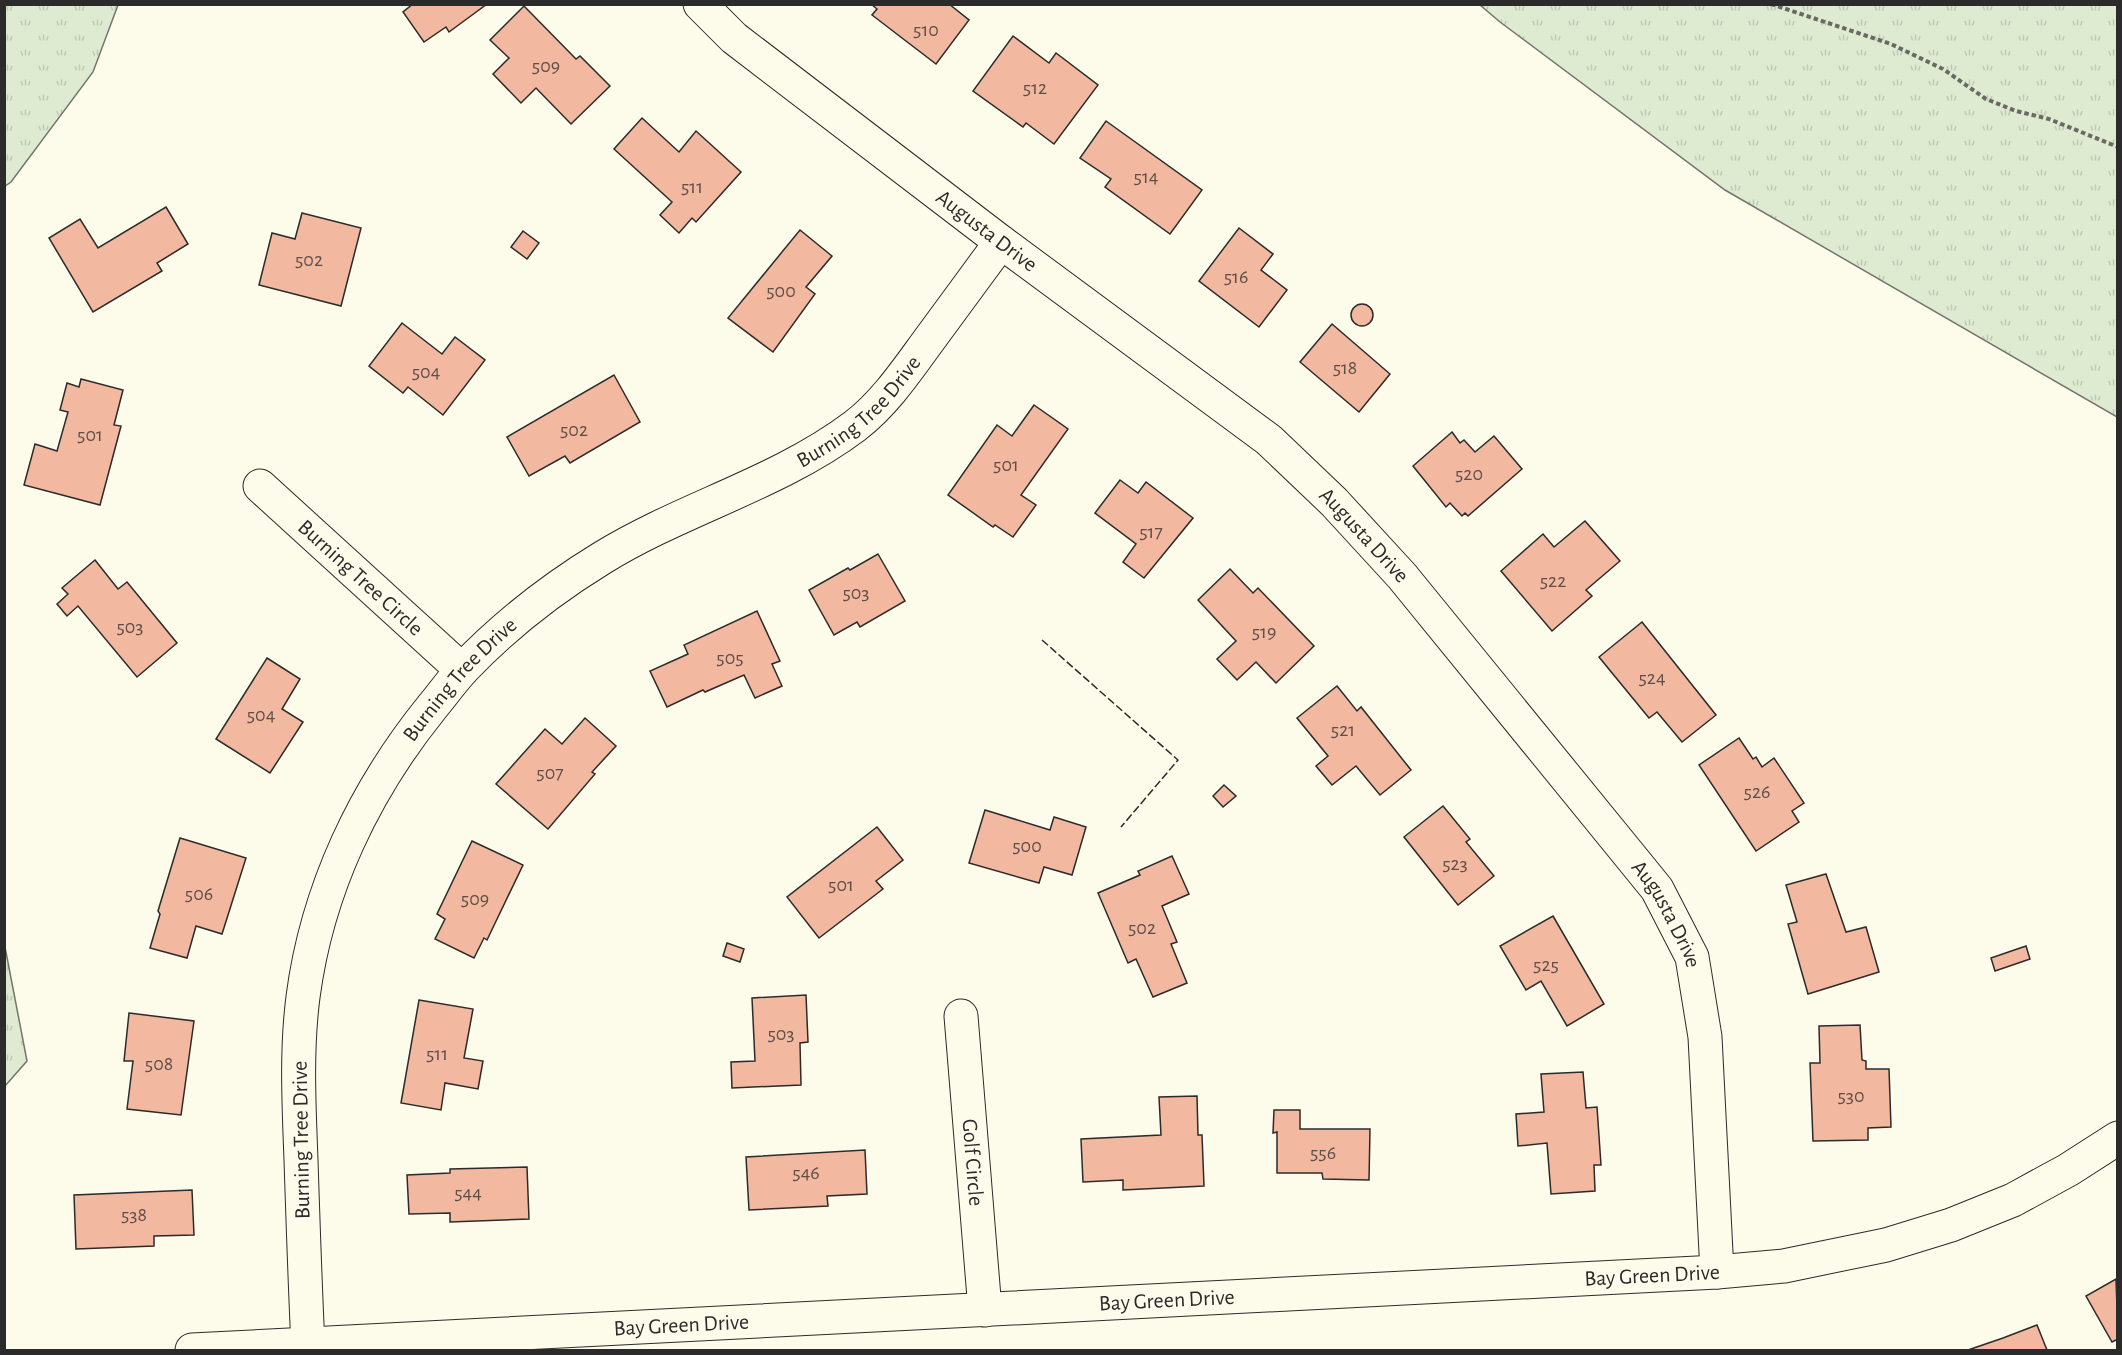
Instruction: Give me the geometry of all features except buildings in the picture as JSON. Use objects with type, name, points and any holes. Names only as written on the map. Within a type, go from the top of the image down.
[{"type":"street","name":"Augusta Drive","points":[[700,4],[735,38],[1001,242],[1269,440],[1334,502],[1402,576],[1657,889],[1692,957],[1705,1037],[1716,1272]]},
{"type":"street","name":"Burning Tree Drive","points":[[308,1346],[297,1076],[303,998],[313,937],[338,861],[372,793],[409,736],[462,670],[501,633],[548,596],[603,557],[663,526],[763,480],[817,451],[857,424],[894,387],[1001,242]]},
{"type":"street","name":"Burning Tree Circle","points":[[260,486],[462,670]]},
{"type":"street","name":"Golf Circle","points":[[961,1016],[985,1310]]},
{"type":"street","name":"Bay Green Drive","points":[[192,1350],[308,1346],[1716,1272],[1784,1266],[1886,1245],[1951,1225],[2013,1200],[2068,1170],[2118,1138]]},
{"type":"path","points":[[1771,4],[1891,44],[1943,69],[1986,99],[2016,111],[2049,119],[2118,147]]},
{"type":"green space","points":[[5,4],[118,5],[93,72],[11,182],[5,186]]},
{"type":"green space","points":[[1480,5],[2117,5],[2117,417],[1725,190]]},
{"type":"green space","points":[[5,947],[27,1061],[4,1086]]},
{"type":"fence","points":[[1042,640],[1178,760],[1121,827]]}]
